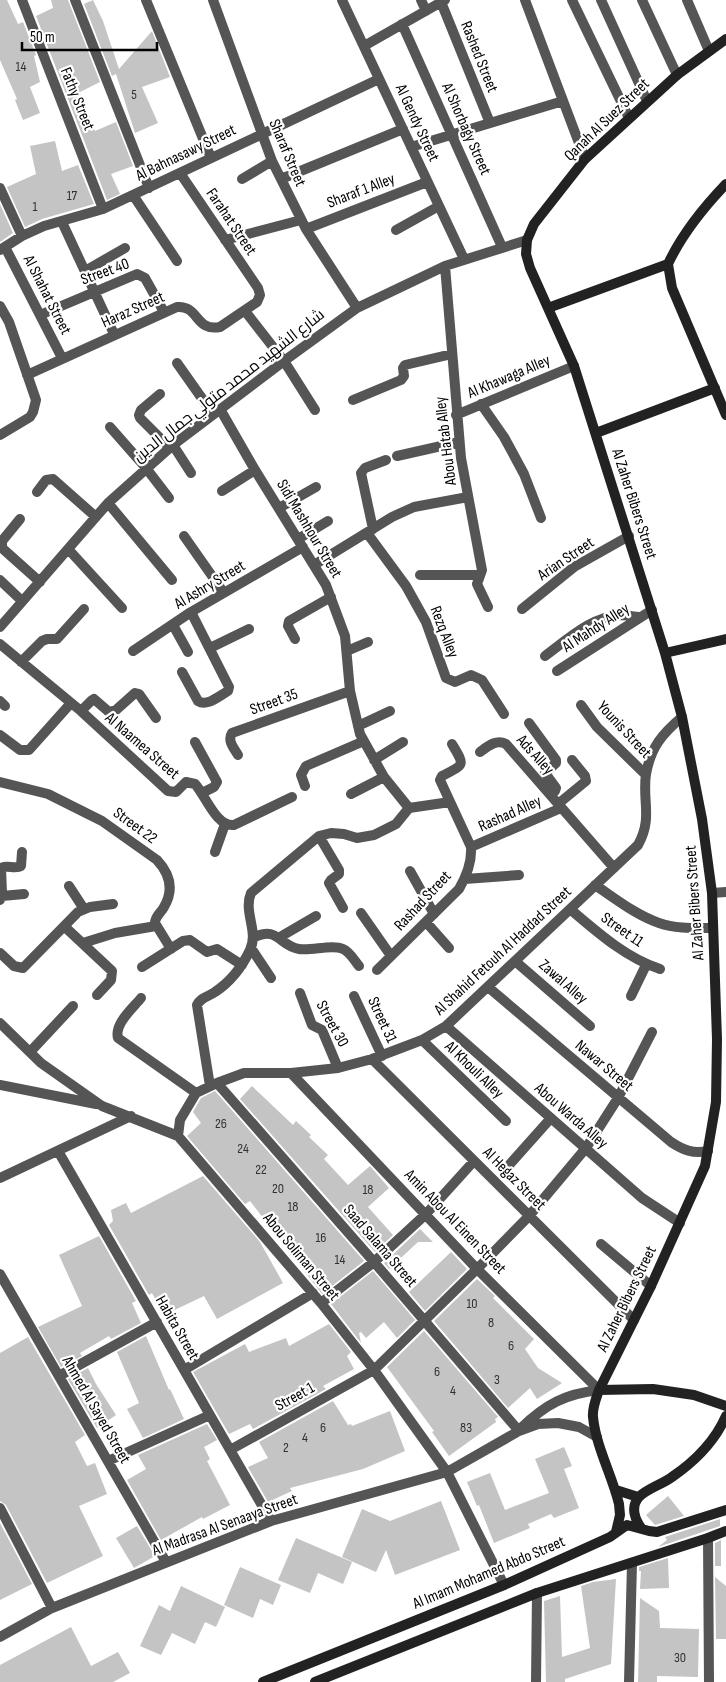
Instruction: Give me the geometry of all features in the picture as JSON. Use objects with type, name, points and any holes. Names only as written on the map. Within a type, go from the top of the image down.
[{"type":"main road","name":"Qanah Al Suez Street","points":[[526,240],[534,224],[586,159],[677,75],[726,39]]},
{"type":"main road","points":[[726,184],[703,208],[676,248],[668,264],[672,288],[726,415]]},
{"type":"main road","name":"Al Zaher Bibers Street","points":[[526,240],[526,254],[530,268],[574,366],[665,653],[682,717],[702,819],[712,893],[717,1039],[716,1102],[705,1166],[651,1286],[599,1390],[593,1416],[597,1436],[616,1490],[620,1514],[616,1532]]},
{"type":"main road","points":[[548,308],[668,264]]},
{"type":"main road","points":[[596,433],[715,388]]},
{"type":"main road","points":[[665,653],[726,639]]},
{"type":"main road","points":[[599,1390],[653,1389],[694,1395],[726,1406]]},
{"type":"main road","points":[[642,1529],[636,1523],[634,1516],[634,1508],[638,1497],[672,1478],[701,1453],[722,1433],[726,1416]]},
{"type":"main road","points":[[616,1490],[638,1497]]},
{"type":"main road","name":"Al Imam Mohamed Abdo Street","points":[[263,1682],[504,1585],[610,1537],[627,1525],[658,1532],[726,1510]]},
{"type":"main road","points":[[315,1682],[538,1593],[726,1531]]},
{"type":"street","name":"Fathy Street","points":[[22,0],[103,209]]},
{"type":"street","points":[[75,0],[148,188]]},
{"type":"street","points":[[146,0],[211,158]]},
{"type":"street","name":"Sharaf Street","points":[[212,0],[272,161],[303,224],[357,308]]},
{"type":"street","name":"Al Gendy Street","points":[[342,0],[464,260]]},
{"type":"street","points":[[422,0],[426,11]]},
{"type":"street","points":[[525,0],[586,159]]},
{"type":"street","points":[[572,0],[629,118]]},
{"type":"street","points":[[601,0],[647,101]]},
{"type":"street","points":[[642,0],[677,75]]},
{"type":"street","points":[[687,0],[709,51]]},
{"type":"street","points":[[364,46],[443,1]]},
{"type":"street","name":"Rashed Street","points":[[443,1],[490,123]]},
{"type":"street","name":"Al Shorbagy Street","points":[[402,24],[502,247]]},
{"type":"street","name":"Al Bahnasawy Street","points":[[2,248],[44,226],[103,209],[133,196],[379,78]]},
{"type":"street","points":[[411,147],[563,101]]},
{"type":"street","points":[[281,179],[403,129]]},
{"type":"street","points":[[242,179],[272,161]]},
{"type":"street","name":"Farahat Street","points":[[180,173],[258,288]]},
{"type":"street","name":"Sharaf 1 Alley","points":[[225,240],[303,224],[427,182]]},
{"type":"street","points":[[0,188],[22,236]]},
{"type":"street","points":[[133,196],[177,261]]},
{"type":"street","points":[[396,230],[439,206]]},
{"type":"street","points":[[62,222],[114,334]]},
{"type":"street","name":"شارع الشهيد محمد متولي جمال الدين","points":[[0,627],[108,503],[171,447],[284,361],[357,308],[445,266],[526,240]]},
{"type":"street","name":"Al Shahat Street","points":[[2,248],[62,358]]},
{"type":"street","points":[[85,271],[125,248]]},
{"type":"street","name":"Abou Hatab Alley","points":[[445,266],[459,442],[482,565],[477,584],[488,607]]},
{"type":"street","name":"Street 40","points":[[40,315],[134,274],[140,274],[145,278],[164,312]]},
{"type":"street","name":"Haraz Street","points":[[27,374],[177,307],[192,310],[203,325],[214,328],[220,327],[254,305],[259,299],[258,288]]},
{"type":"street","points":[[0,306],[9,322],[36,400],[30,416],[0,435]]},
{"type":"street","points":[[245,311],[284,361],[315,410]]},
{"type":"street","points":[[353,400],[401,380],[404,376],[403,368],[405,365],[452,354]]},
{"type":"street","name":"Sidi Mashhour Street","points":[[177,363],[216,412],[255,470],[326,584],[345,636],[350,691],[358,726],[384,777],[409,808]]},
{"type":"street","name":"Al Khawaga Alley","points":[[456,415],[574,366]]},
{"type":"street","points":[[160,394],[141,410],[140,418],[171,447],[191,473]]},
{"type":"street","points":[[481,404],[504,437],[524,474],[541,518]]},
{"type":"street","points":[[110,428],[146,468],[169,498]]},
{"type":"street","points":[[397,456],[459,442]]},
{"type":"street","name":"Rezq Alley","points":[[386,460],[365,468],[361,473],[370,531],[406,586],[426,622],[446,678],[455,682],[471,675],[479,678],[504,714]]},
{"type":"street","points":[[222,491],[255,470]]},
{"type":"street","points":[[37,492],[46,480],[52,478],[96,517]]},
{"type":"street","points":[[278,508],[316,486]]},
{"type":"street","points":[[314,565],[392,517],[414,507],[468,497]]},
{"type":"street","points":[[108,503],[172,580]]},
{"type":"street","points":[[20,519],[2,541],[2,548],[40,582]]},
{"type":"street","name":"Al Ashry Street","points":[[133,651],[301,543],[328,521]]},
{"type":"street","points":[[184,536],[224,593]]},
{"type":"street","name":"Arian Street","points":[[522,609],[574,567],[629,536]]},
{"type":"street","points":[[68,550],[122,608]]},
{"type":"street","points":[[420,576],[480,575]]},
{"type":"street","points":[[0,580],[22,601]]},
{"type":"street","points":[[295,639],[288,627],[289,620],[331,598]]},
{"type":"street","points":[[21,662],[42,641],[47,639],[56,640],[84,609]]},
{"type":"street","name":"Al Mahdy Alley","points":[[557,671],[652,610]]},
{"type":"street","points":[[182,672],[201,703],[206,703],[228,691],[230,687],[191,612]]},
{"type":"street","points":[[545,656],[584,628],[601,619],[621,615],[641,617]]},
{"type":"street","points":[[173,625],[188,652]]},
{"type":"street","points":[[210,648],[249,629]]},
{"type":"street","points":[[347,652],[368,642]]},
{"type":"street","name":"Al Naamea Street","points":[[0,644],[81,711],[168,791],[176,792],[184,784],[190,782],[196,784],[202,793]]},
{"type":"street","name":"Street 35","points":[[238,755],[230,741],[232,733],[350,691]]},
{"type":"street","points":[[81,711],[94,699],[108,712],[111,712],[116,710],[135,693],[140,696],[156,718]]},
{"type":"street","points":[[0,735],[20,750],[29,750],[71,703]]},
{"type":"street","name":"Younis Street","points":[[581,705],[596,727],[646,775]]},
{"type":"street","points":[[358,726],[390,711]]},
{"type":"street","name":"Al Shahid Fetouh Al Haddad Street","points":[[196,1093],[244,1073],[291,1073],[338,1068],[377,1057],[422,1040],[446,1026],[638,846],[644,833],[647,819],[646,775],[652,752],[664,732],[682,717]]},
{"type":"street","points":[[530,723],[556,760],[556,763],[545,773],[556,787],[556,790],[550,795]]},
{"type":"street","points":[[305,786],[301,776],[306,766],[364,741]]},
{"type":"street","points":[[195,742],[217,782],[214,787],[202,793],[219,819],[225,824],[234,825],[292,797]]},
{"type":"street","points":[[374,760],[403,742]]},
{"type":"street","name":"Ads Alley","points":[[480,752],[495,742],[506,744],[614,868]]},
{"type":"street","points":[[452,744],[461,759],[461,764],[442,776],[440,780],[471,847]]},
{"type":"street","name":"Rashad Alley","points":[[471,847],[560,806],[586,781],[585,776],[572,760]]},
{"type":"street","points":[[351,794],[384,777]]},
{"type":"street","name":"Street 22","points":[[0,782],[48,794],[94,817],[156,860],[166,872],[170,887],[169,897],[164,908],[156,918],[156,926]]},
{"type":"street","points":[[213,1085],[197,1006],[202,999],[214,994],[242,965],[252,943],[253,928],[248,906],[251,893],[319,836],[331,833],[357,838],[374,835],[396,824],[409,808],[450,802]]},
{"type":"street","points":[[216,852],[225,824]]},
{"type":"street","points":[[319,836],[339,870],[339,874],[329,883],[343,908]]},
{"type":"street","name":"Rashad Street","points":[[377,970],[459,889],[464,879],[471,847]]},
{"type":"street","points":[[22,852],[22,864],[20,867],[4,866],[1,868],[1,898],[24,894]]},
{"type":"street","points":[[410,870],[434,914]]},
{"type":"street","points":[[464,879],[519,876]]},
{"type":"street","points":[[595,885],[640,914],[660,923],[678,927],[713,928]]},
{"type":"street","points":[[69,886],[84,908]]},
{"type":"street","points":[[712,893],[726,892]]},
{"type":"street","points":[[0,953],[17,968],[24,968],[84,908],[114,904]]},
{"type":"street","name":"Street 11","points":[[570,909],[620,948],[646,965],[660,969]]},
{"type":"street","points":[[361,914],[391,956]]},
{"type":"street","points":[[280,937],[316,916]]},
{"type":"street","points":[[426,922],[449,948]]},
{"type":"street","points":[[65,926],[112,972],[111,980],[97,995]]},
{"type":"street","points":[[83,943],[115,933],[156,926],[172,948]]},
{"type":"street","points":[[252,943],[266,934],[280,937],[288,945],[298,949],[342,948],[358,966]]},
{"type":"street","points":[[142,967],[183,941],[190,940],[207,952],[217,949],[242,965]]},
{"type":"street","points":[[252,943],[271,978]]},
{"type":"street","name":"Zawal Alley","points":[[515,961],[590,1026]]},
{"type":"street","points":[[631,996],[646,965]]},
{"type":"street","name":"Nawar Street","points":[[488,987],[679,1148],[698,1153],[708,1151]]},
{"type":"street","name":"Street 30","points":[[300,993],[312,1025],[322,1030],[338,1068]]},
{"type":"street","name":"Street 31","points":[[354,996],[377,1057]]},
{"type":"street","points":[[141,998],[118,1027],[118,1038],[196,1093],[180,1120],[178,1136]]},
{"type":"street","points":[[30,1052],[72,1006]]},
{"type":"street","name":"Abou Soliman Street","points":[[0,1023],[41,1063],[102,1106],[178,1136],[313,1293],[374,1370],[447,1472],[504,1585]]},
{"type":"street","name":"Abou Warda Alley","points":[[446,1026],[642,1198],[680,1223]]},
{"type":"street","name":"Street 1","points":[[230,1450],[374,1370],[477,1269],[529,1216],[586,1148],[618,1098],[652,1032]]},
{"type":"street","name":"Al Khouli Alley","points":[[422,1040],[506,1121]]},
{"type":"street","name":"Al Hegaz Street","points":[[377,1057],[474,1161],[634,1320]]},
{"type":"street","name":"Amin Abou Al Einen Street","points":[[291,1073],[477,1269],[599,1390]]},
{"type":"street","points":[[0,1085],[102,1106]]},
{"type":"street","name":"Saad Salama Street","points":[[213,1085],[374,1262],[519,1431]]},
{"type":"street","points":[[0,1178],[131,1116]]},
{"type":"street","points":[[510,1164],[551,1118]]},
{"type":"street","name":"Habita Street","points":[[58,1151],[271,1521]]},
{"type":"street","points":[[321,1303],[374,1262],[426,1214],[474,1161]]},
{"type":"street","points":[[600,1244],[651,1286]]},
{"type":"street","name":"Ahmed Al Sayed Street","points":[[0,1274],[166,1562]]},
{"type":"street","points":[[184,1370],[313,1293]]},
{"type":"street","points":[[59,1376],[157,1322]]},
{"type":"street","name":"Al Madrasa Al Senaaya Street","points":[[519,1431],[534,1416],[552,1404],[571,1395],[599,1390]]},
{"type":"street","points":[[108,1461],[210,1415]]},
{"type":"street","name":"Al Madrasa Al Senaaya Street","points":[[0,1637],[52,1608],[271,1521],[447,1472],[519,1431],[538,1424],[558,1423],[578,1427],[597,1436]]},
{"type":"street","points":[[0,1508],[52,1608]]},
{"type":"street","points":[[708,1538],[709,1682]]},
{"type":"street","points":[[629,1682],[632,1563]]},
{"type":"street","points":[[536,1682],[538,1593]]},
{"type":"building","points":[[0,0],[7,0],[18,24],[23,22],[36,55],[34,56],[40,82],[30,87],[40,113],[23,120],[15,100],[17,99],[0,60]]},
{"type":"building","points":[[51,0],[68,0],[100,82],[80,92],[95,131],[116,122],[133,166],[111,174],[120,194],[107,200],[36,16],[53,8]]},
{"type":"building","points":[[93,0],[103,21],[119,69],[152,31],[170,77],[142,87],[158,123],[135,133],[116,74],[112,76],[84,4]]},
{"type":"building","points":[[55,141],[62,171],[78,165],[94,204],[42,219],[25,227],[7,187],[36,174],[30,146]]},
{"type":"building","points":[[0,204],[13,233],[0,242]]},
{"type":"building","points":[[252,1086],[293,1125],[296,1121],[311,1135],[309,1137],[328,1155],[324,1159],[348,1185],[370,1166],[389,1188],[368,1207],[393,1235],[375,1252],[240,1099]]},
{"type":"building","points":[[215,1091],[364,1261],[322,1294],[250,1201],[245,1204],[187,1136],[201,1123],[193,1112],[201,1098]]},
{"type":"building","points":[[203,1176],[260,1242],[283,1283],[217,1319],[204,1296],[164,1315],[152,1293],[149,1295],[109,1225],[113,1221],[111,1210],[126,1203],[131,1213]]},
{"type":"building","points":[[420,1229],[433,1242],[418,1242],[389,1269],[384,1263]]},
{"type":"building","points":[[99,1236],[136,1301],[132,1303],[141,1323],[111,1339],[109,1336],[80,1353],[82,1356],[61,1367],[38,1327],[82,1306],[59,1255]]},
{"type":"building","points":[[451,1252],[467,1269],[425,1311],[409,1292]]},
{"type":"building","points":[[373,1271],[415,1320],[397,1338],[384,1322],[366,1338],[361,1332],[359,1333],[361,1343],[331,1304]]},
{"type":"building","points":[[477,1279],[534,1339],[525,1349],[538,1368],[562,1383],[537,1399],[530,1388],[508,1408],[434,1321]]},
{"type":"building","points":[[329,1324],[351,1352],[347,1356],[354,1369],[323,1386],[326,1389],[253,1429],[250,1424],[229,1434],[193,1372],[245,1344],[249,1352],[286,1338],[289,1346]]},
{"type":"building","points":[[424,1331],[498,1417],[495,1419],[496,1422],[449,1456],[432,1432],[434,1431],[387,1367]]},
{"type":"building","points":[[146,1336],[169,1390],[184,1419],[143,1438],[127,1409],[139,1403],[117,1352]]},
{"type":"building","points":[[28,1337],[85,1435],[75,1442],[87,1466],[95,1463],[107,1494],[79,1506],[103,1556],[47,1583],[6,1505],[0,1501],[0,1353]]},
{"type":"building","points":[[88,1368],[116,1415],[97,1428],[68,1379]]},
{"type":"building","points":[[333,1401],[348,1425],[351,1424],[352,1426],[390,1411],[405,1451],[363,1469],[290,1488],[292,1491],[268,1502],[248,1467],[268,1458],[259,1442]]},
{"type":"building","points":[[207,1424],[217,1440],[204,1447],[210,1459],[207,1461],[230,1505],[203,1519],[202,1517],[161,1540],[127,1480],[146,1469],[138,1455]]},
{"type":"building","points":[[564,1447],[572,1466],[564,1469],[579,1508],[554,1518],[551,1514],[528,1524],[530,1528],[494,1543],[479,1505],[477,1506],[467,1482],[490,1473],[505,1510],[549,1493],[535,1459]]},
{"type":"building","points":[[668,1496],[684,1516],[655,1525],[646,1515]]},
{"type":"building","points":[[441,1501],[460,1550],[395,1575],[386,1550],[376,1572],[342,1557],[362,1509],[390,1521]]},
{"type":"building","points":[[720,1519],[720,1526],[658,1547],[667,1540],[665,1537]]},
{"type":"building","points":[[0,1523],[32,1584],[0,1600]]},
{"type":"building","points":[[137,1526],[155,1556],[134,1568],[116,1538]]},
{"type":"building","points":[[296,1538],[352,1562],[343,1584],[318,1573],[310,1593],[278,1580]]},
{"type":"building","points":[[721,1540],[721,1566],[715,1566],[715,1543]]},
{"type":"building","points":[[668,1558],[669,1588],[640,1589],[641,1571],[639,1571],[639,1567]]},
{"type":"building","points":[[240,1567],[281,1585],[273,1605],[260,1599],[253,1618],[224,1605]]},
{"type":"building","points":[[715,1577],[726,1586],[726,1639],[716,1639]]},
{"type":"building","points":[[616,1579],[611,1664],[565,1679],[565,1682],[546,1682],[544,1601],[560,1596],[562,1657],[590,1648],[581,1586],[593,1582]]},
{"type":"building","points":[[181,1586],[225,1607],[216,1627],[205,1622],[195,1644],[172,1633],[161,1655],[140,1646],[159,1605],[170,1611]]},
{"type":"building","points":[[640,1598],[659,1611],[660,1628],[699,1629],[698,1677],[657,1676],[657,1682],[638,1682]]},
{"type":"building","points":[[71,1627],[91,1666],[118,1652],[130,1673],[113,1682],[0,1682],[0,1665]]}]
